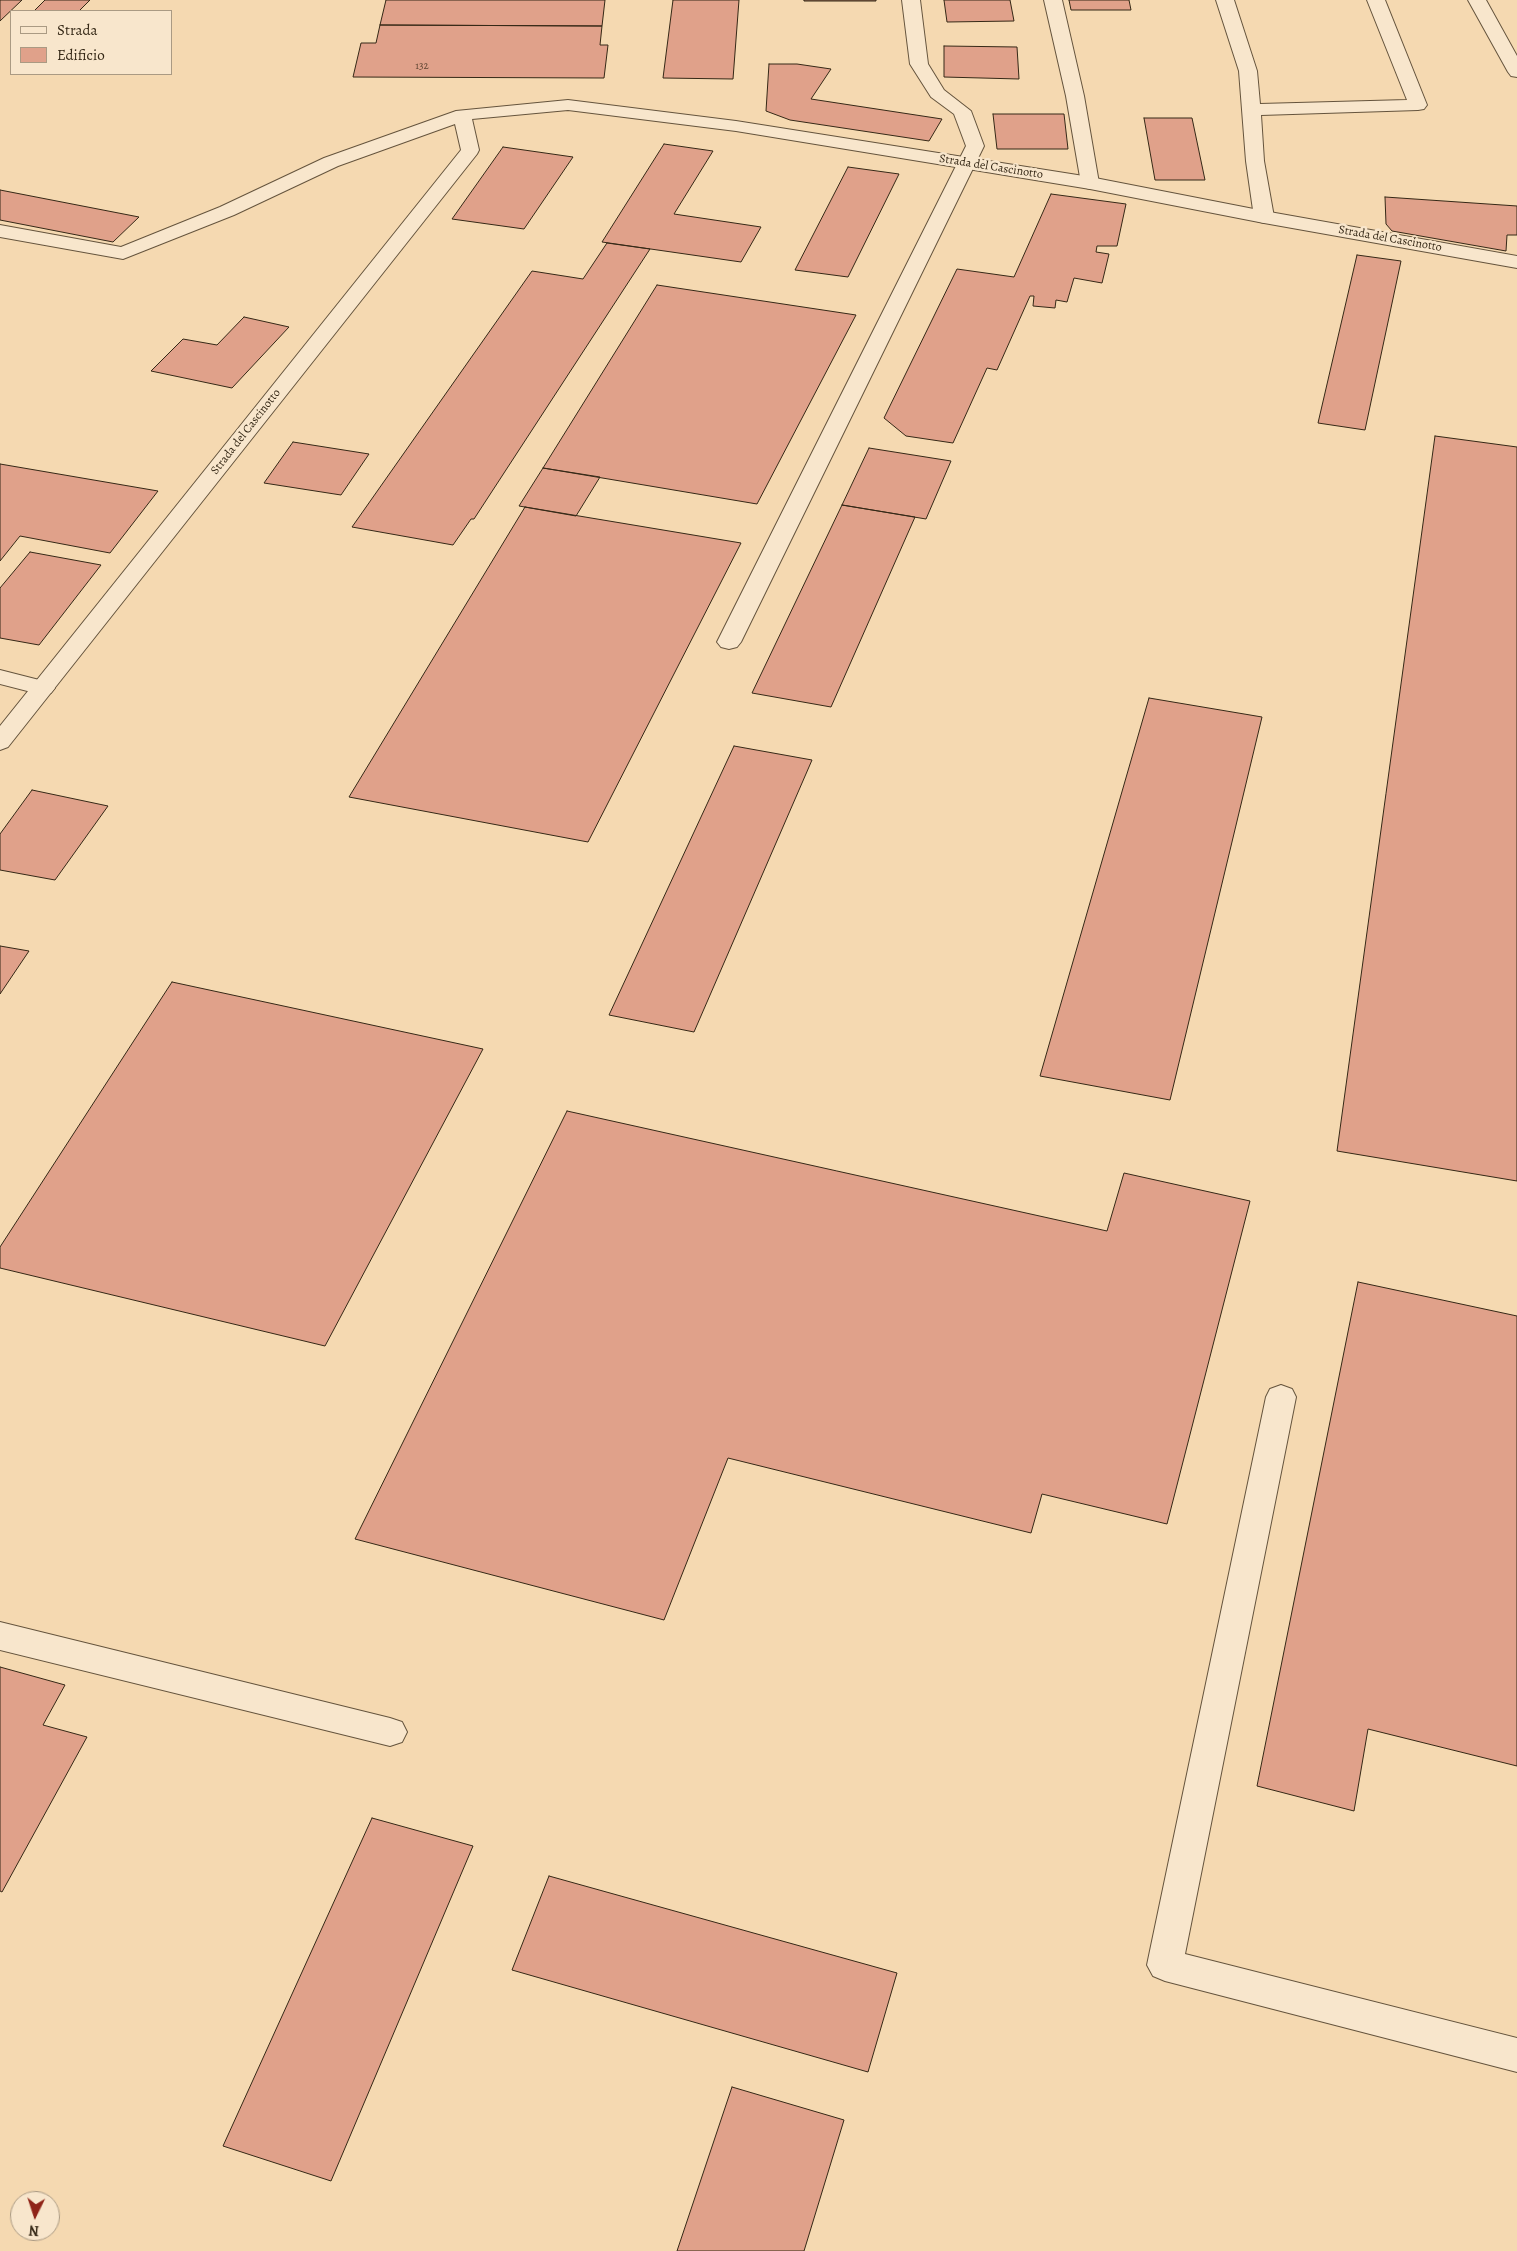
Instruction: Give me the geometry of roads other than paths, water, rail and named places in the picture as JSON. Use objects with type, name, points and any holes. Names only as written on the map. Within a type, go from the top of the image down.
[{"type":"street","points":[[729,642],[975,146],[962,111],[937,93],[919,64],[911,0]]},
{"type":"street","points":[[1053,0],[1075,96],[1090,183]]},
{"type":"street","points":[[1224,0],[1248,71],[1258,185],[1264,217]]},
{"type":"street","points":[[1251,110],[1418,105],[1376,0]]},
{"type":"street","points":[[1476,0],[1517,72]]},
{"type":"street","name":"Strada del Cascinotto","points":[[0,231],[123,253],[227,211],[331,162],[462,115],[568,106],[736,126],[1090,183],[1264,217],[1517,262]]},
{"type":"street","name":"Strada del Cascinotto","points":[[0,742],[470,150],[462,115]]},
{"type":"street","points":[[0,677],[43,688]]},
{"type":"street","points":[[1281,1396],[1165,1965],[1517,2055]]},
{"type":"street","points":[[0,1636],[390,1732]]}]
